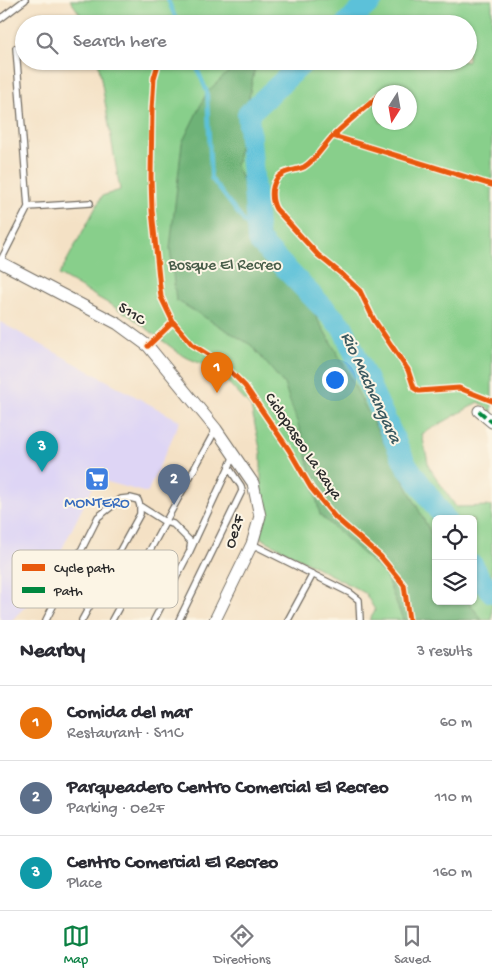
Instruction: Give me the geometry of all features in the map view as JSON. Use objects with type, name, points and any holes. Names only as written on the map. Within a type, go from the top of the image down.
[{"type":"street","name":"S11C","points":[[0,262],[118,324],[148,346],[216,429]]},
{"type":"street","points":[[479,411],[492,422]]},
{"type":"street","name":"Oe2F","points":[[215,620],[252,544],[260,516],[253,482],[216,429]]},
{"type":"lane","points":[[0,19],[25,0]]},
{"type":"lane","points":[[0,262],[28,207],[18,70]]},
{"type":"lane","points":[[28,207],[90,203]]},
{"type":"lane","points":[[150,550],[216,429]]},
{"type":"lane","points":[[178,574],[234,456]]},
{"type":"lane","points":[[179,620],[242,492],[241,486],[229,468]]},
{"type":"lane","points":[[82,550],[98,518],[121,499],[130,498],[138,500],[140,514],[120,550]]},
{"type":"lane","points":[[140,506],[179,529],[191,542],[189,553]]},
{"type":"lane","points":[[252,544],[350,593],[359,600],[360,620]]},
{"type":"lane","points":[[288,620],[313,574]]},
{"type":"lane","points":[[46,620],[52,608]]},
{"type":"lane","points":[[82,620],[89,608]]},
{"type":"lane","points":[[112,620],[118,608]]},
{"type":"lane","points":[[154,620],[160,608]]},
{"type":"shaded area","points":[[0,322],[180,421],[147,493],[97,479],[62,550],[12,550],[12,608],[24,608],[12,620],[0,620]]},
{"type":"green space","points":[[70,0],[492,0],[492,412],[479,402],[422,434],[429,467],[456,507],[492,506],[492,620],[369,620],[375,610],[365,593],[261,538],[261,453],[251,407],[216,370],[183,356],[130,316],[59,275],[102,196],[120,190],[100,70],[477,70],[477,15],[81,15]]},
{"type":"green space","name":"Bosque El Recreo","points":[[230,70],[254,70],[236,166],[266,231],[340,358],[432,535],[432,605],[471,605],[482,620],[403,620],[385,574],[320,515],[303,439],[284,384],[251,345],[176,300],[170,248],[182,143],[207,92]]},
{"type":"waterway","points":[[168,0],[174,15]]},
{"type":"waterway","name":"Rio Machangara","points":[[356,15],[372,0]]},
{"type":"waterway","points":[[198,70],[207,92],[211,178],[258,240]]},
{"type":"waterway","name":"Rio Machangara","points":[[295,70],[248,114],[258,240],[343,328],[405,463],[442,515]]},
{"type":"waterway","name":"Rio Machangara","points":[[477,573],[492,592]]},
{"type":"marked path","points":[[479,411],[492,422]]},
{"type":"cycle path","points":[[148,346],[173,322],[161,297],[152,211],[152,110],[156,70]]},
{"type":"cycle path","points":[[372,102],[338,131],[308,164],[282,174],[279,177],[274,183],[272,190],[274,205],[318,255],[360,291],[374,320],[408,370],[414,388],[419,391],[459,388],[492,401]]},
{"type":"cycle path","points":[[333,136],[492,185]]},
{"type":"cycle path","name":"Ciclopaseo La Raya","points":[[173,322],[193,345],[224,365],[245,386],[289,450],[311,488],[335,517],[381,557],[404,585],[409,620]]},
{"type":"place","name":"Comida del mar","points":[[217,393]]},
{"type":"place","name":"Centro Comercial El Recreo","points":[[42,472]]},
{"type":"place","name":"MONTERO","points":[[97,479]]},
{"type":"place","name":"Parqueadero Centro Comercial El Recreo","points":[[174,505]]}]
